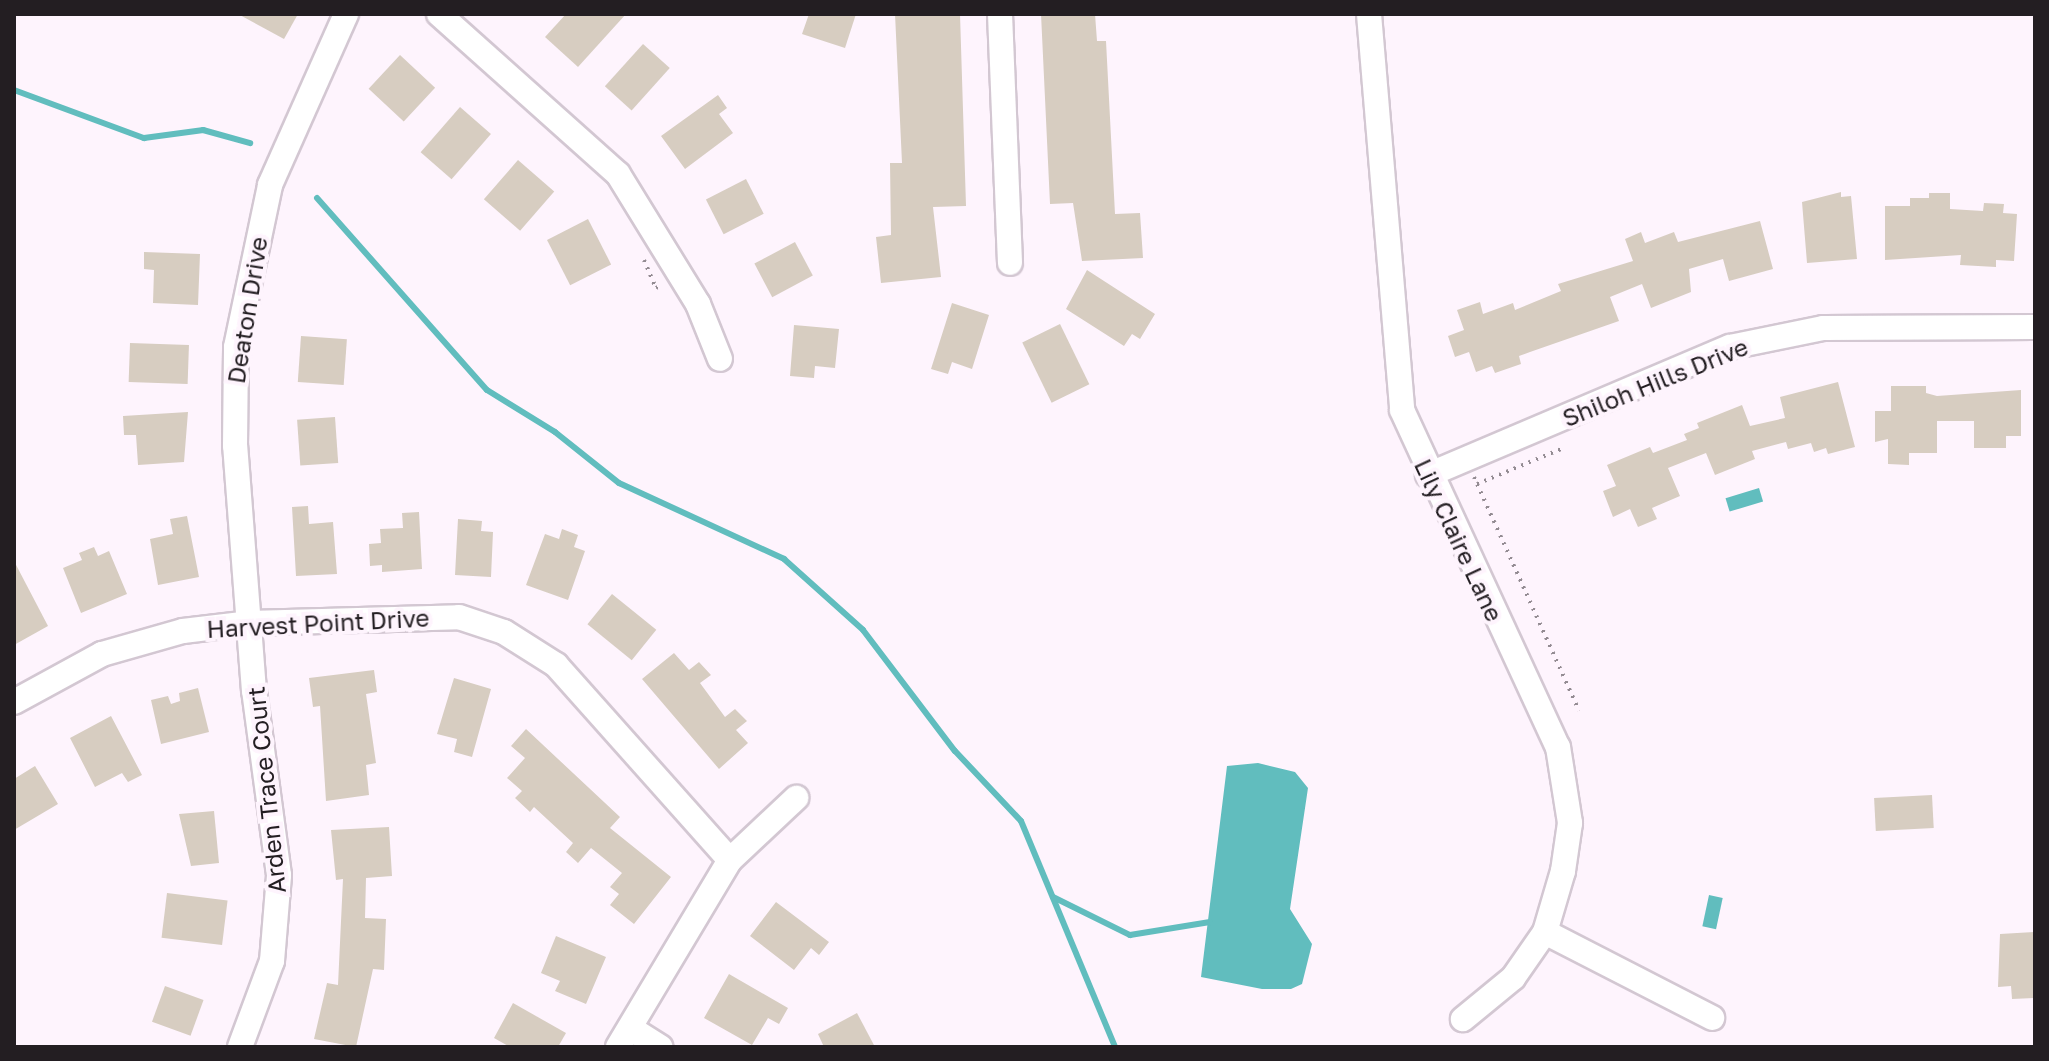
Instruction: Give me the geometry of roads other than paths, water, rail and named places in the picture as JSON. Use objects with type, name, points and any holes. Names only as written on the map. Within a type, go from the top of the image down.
[{"type":"street","name":"Deaton Drive","points":[[249,623],[235,446],[236,347],[274,174],[346,14]]},
{"type":"street","points":[[439,14],[618,174],[693,293],[720,359]]},
{"type":"street","points":[[1000,14],[1010,263]]},
{"type":"street","name":"Lily Claire Lane","points":[[1369,14],[1402,410],[1428,475],[1558,747],[1570,823],[1563,871],[1545,932],[1513,978],[1463,1019]]},
{"type":"street","name":"Shiloh Hills Drive","points":[[1428,475],[1730,347],[1823,328],[2035,327]]},
{"type":"street","name":"Harvest Point Drive","points":[[14,702],[116,649],[183,631],[249,623],[411,615],[459,617],[504,632],[556,665],[730,860]]},
{"type":"street","name":"Arden Trace Court","points":[[240,1047],[272,961],[279,875],[249,623]]},
{"type":"street","points":[[661,1047],[624,1037],[730,860],[796,798]]},
{"type":"street","points":[[1545,932],[1712,1018]]},
{"type":"water","points":[[1759,488],[1763,501],[1730,512],[1726,498]]},
{"type":"water","points":[[1258,763],[1295,772],[1308,788],[1290,909],[1312,944],[1302,984],[1291,989],[1262,989],[1201,977],[1227,766]]},
{"type":"water","points":[[1709,895],[1723,898],[1716,929],[1702,926]]},
{"type":"waterway","points":[[14,90],[144,138],[203,130],[250,143]]},
{"type":"waterway","points":[[317,198],[487,390],[555,432],[619,483],[784,559],[863,630],[955,751],[1021,821],[1115,1047]]},
{"type":"waterway","points":[[1053,897],[1130,935],[1210,922]]}]
